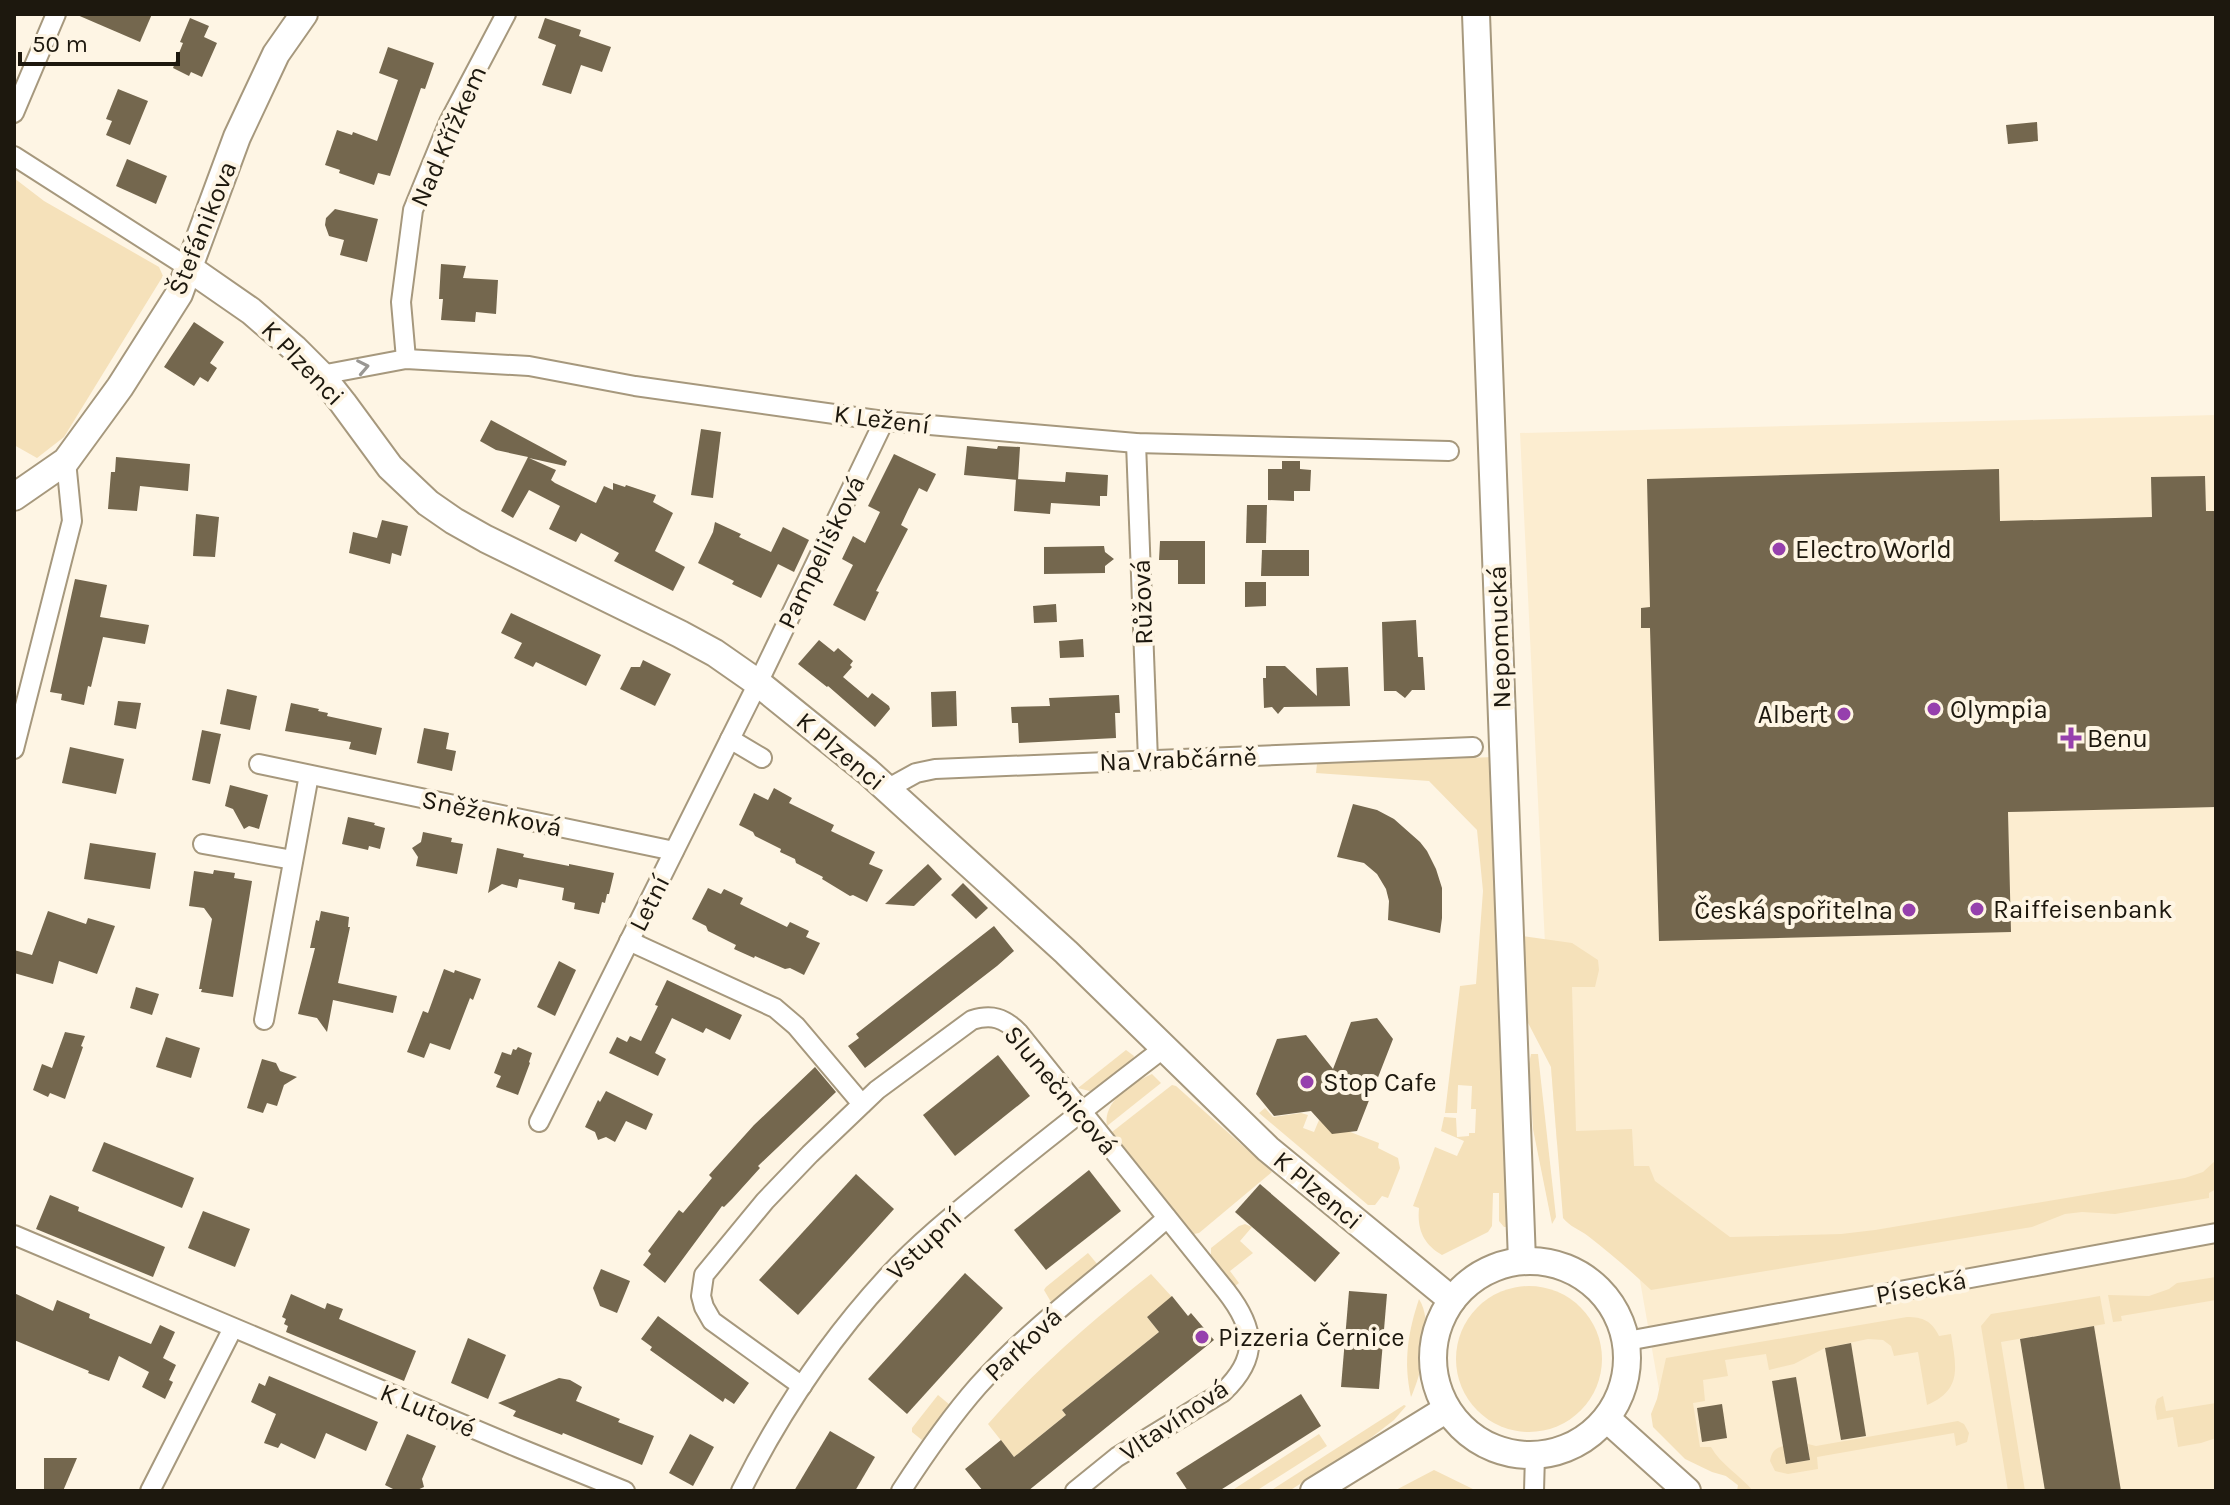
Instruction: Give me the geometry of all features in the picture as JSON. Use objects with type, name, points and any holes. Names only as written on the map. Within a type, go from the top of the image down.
[{"type":"street","points":[[14,113],[56,14]]},
{"type":"street","name":"Štefánikova","points":[[14,497],[66,461],[120,387],[179,294],[237,137],[276,54],[304,14]]},
{"type":"street","name":"Nad Křížkem","points":[[406,359],[401,302],[413,210],[449,122],[506,14]]},
{"type":"street","name":"Nepomucká","points":[[1476,14],[1522,1261]]},
{"type":"street","points":[[14,156],[189,268]]},
{"type":"street","name":"K Plzenci","points":[[189,268],[272,327],[321,375],[390,467],[428,503],[486,539],[715,653],[758,683],[887,789],[1066,952],[1268,1149],[1452,1300]]},
{"type":"street","name":"K Ležení","points":[[321,375],[406,359],[529,366],[635,386],[884,421],[1136,443],[1449,451]]},
{"type":"street","name":"Pampelišková","points":[[758,683],[884,421]]},
{"type":"street","name":"Růžová","points":[[1136,443],[1148,760]]},
{"type":"street","points":[[14,749],[72,521],[66,461]]},
{"type":"street","name":"Letní","points":[[539,1122],[758,683]]},
{"type":"street","points":[[730,739],[762,758]]},
{"type":"street","name":"Na Vrabčárně","points":[[887,789],[916,773],[935,769],[1473,747]]},
{"type":"street","name":"Sněženková","points":[[259,764],[674,851]]},
{"type":"street","points":[[264,1020],[309,775]]},
{"type":"street","points":[[203,844],[293,860]]},
{"type":"street","points":[[629,941],[775,1008],[796,1026],[862,1104]]},
{"type":"street","name":"Slunečnicová","points":[[802,1386],[712,1321],[701,1296],[704,1275],[765,1201],[862,1104],[972,1020],[996,1017],[1008,1022],[1167,1218]]},
{"type":"street","name":"Vstupní","points":[[741,1491],[767,1439],[802,1386],[866,1301],[906,1259],[967,1203],[1164,1048]]},
{"type":"street","name":"Parková","points":[[901,1491],[928,1448],[996,1368],[1056,1312],[1167,1218]]},
{"type":"street","name":"Vltavínová","points":[[1075,1491],[1117,1457],[1223,1392],[1236,1380],[1245,1365],[1250,1339],[1249,1328],[1240,1308],[1167,1218]]},
{"type":"street","name":"Písecká","points":[[1627,1341],[2216,1233]]},
{"type":"street","name":"K Lutové","points":[[14,1235],[612,1489]]},
{"type":"street","points":[[1522,1261],[1551,1262],[1578,1272],[1600,1290],[1617,1313],[1627,1341],[1627,1368],[1621,1395],[1607,1419],[1587,1438],[1562,1450],[1535,1455],[1509,1453],[1485,1444],[1464,1429],[1447,1409],[1433,1365],[1434,1342],[1440,1320],[1452,1300],[1471,1280],[1483,1273],[1522,1261]]},
{"type":"street","points":[[150,1491],[233,1328]]},
{"type":"street","points":[[1314,1491],[1447,1409]]},
{"type":"street","points":[[1607,1419],[1687,1491]]},
{"type":"street","points":[[1534,1491],[1535,1455]]},
{"type":"shaded area","points":[[14,178],[44,201],[159,267],[163,276],[64,437],[37,458],[14,445]]},
{"type":"shaded area","points":[[2216,415],[2216,1491],[1745,1491],[1666,1429],[1625,1195],[1557,1144],[1520,433]]},
{"type":"shaded area","points":[[1493,757],[1507,1227],[1499,1221],[1499,1193],[1493,1193],[1492,1226],[1488,1232],[1442,1255],[1426,1241],[1420,1229],[1419,1208],[1413,1206],[1435,1147],[1457,1156],[1464,1141],[1441,1131],[1444,1117],[1456,1118],[1457,1137],[1475,1133],[1476,1109],[1471,1109],[1472,1086],[1458,1085],[1457,1113],[1445,1113],[1460,986],[1476,984],[1483,891],[1477,830],[1429,781],[1316,773],[1317,764]]},
{"type":"shaded area","points":[[1523,936],[1572,943],[1598,960],[1595,987],[1572,987],[1576,1131],[1632,1129],[1634,1166],[1649,1166],[1655,1181],[1730,1237],[1875,1230],[2185,1178],[2203,1172],[2216,1160],[2216,1189],[2209,1193],[2209,1198],[2115,1214],[2065,1214],[2032,1227],[1651,1290],[1563,1218],[1551,1067],[1526,1019]]},
{"type":"shaded area","points":[[1126,1050],[1134,1056],[1132,1062],[1093,1092],[1078,1088]]},
{"type":"shaded area","points":[[1531,1054],[1538,1054],[1556,1217],[1552,1224],[1533,1129]]},
{"type":"shaded area","points":[[1152,1074],[1161,1083],[1107,1126],[1109,1109],[1120,1094]]},
{"type":"shaded area","points":[[1172,1085],[1272,1172],[1194,1234],[1112,1132]]},
{"type":"shaded area","points":[[1265,1108],[1273,1117],[1308,1115],[1303,1128],[1314,1132],[1319,1120],[1379,1143],[1378,1148],[1398,1158],[1400,1168],[1388,1198],[1382,1196],[1375,1205],[1368,1205],[1259,1113]]},
{"type":"shaded area","points":[[1245,1224],[1252,1227],[1240,1241],[1253,1253],[1230,1271],[1239,1283],[1235,1286],[1211,1256],[1211,1248]]},
{"type":"shaded area","points":[[1088,1253],[1098,1265],[1051,1302],[1044,1290],[1046,1287]]},
{"type":"shaded area","points":[[1151,1274],[1172,1297],[1147,1317],[1159,1332],[1062,1410],[1066,1415],[1014,1457],[988,1424],[1066,1345]]},
{"type":"shaded area","points":[[2216,1277],[2216,1300],[2121,1316],[2122,1321],[2113,1322],[2108,1295],[2149,1296],[2177,1283]]},
{"type":"shaded area","points":[[1529,1286],[1557,1291],[1581,1307],[1597,1331],[1602,1359],[1597,1387],[1581,1411],[1557,1427],[1529,1432],[1501,1427],[1477,1411],[1461,1387],[1456,1359],[1461,1331],[1477,1307],[1501,1291]]},
{"type":"shaded area","points":[[2100,1296],[2105,1324],[2001,1342],[2025,1491],[2008,1491],[1981,1326],[1991,1314]]},
{"type":"shaded area","points":[[1419,1299],[1426,1321],[1425,1348],[1411,1397],[1407,1372],[1408,1347]]},
{"type":"shaded area","points":[[1907,1317],[1926,1321],[1939,1336],[1951,1334],[1955,1367],[1952,1384],[1939,1399],[1927,1405],[1918,1352],[1894,1356],[1891,1346],[1883,1340],[1868,1339],[1825,1348],[1794,1364],[1769,1370],[1766,1354],[1725,1360],[1728,1376],[1703,1380],[1705,1401],[1693,1403],[1700,1447],[1711,1447],[1753,1491],[1737,1491],[1738,1485],[1726,1476],[1685,1459],[1653,1427],[1651,1414],[1666,1358]]},
{"type":"shaded area","points":[[938,1395],[950,1405],[922,1440],[912,1432],[912,1428]]},
{"type":"shaded area","points":[[2163,1396],[2166,1411],[2216,1403],[2216,1438],[2178,1447],[2173,1417],[2157,1420],[2157,1399]]},
{"type":"shaded area","points":[[1404,1405],[1394,1420],[1363,1444],[1289,1491],[1270,1491]]},
{"type":"shaded area","points":[[1958,1421],[1969,1433],[1967,1442],[1956,1446],[1954,1433],[1817,1457],[1818,1469],[1788,1474],[1775,1471],[1770,1461],[1774,1451],[1783,1446],[1787,1464],[1810,1460],[1808,1444],[1816,1446]]},
{"type":"shaded area","points":[[1319,1434],[1327,1446],[1256,1491],[1231,1491]]},
{"type":"shaded area","points":[[1434,1470],[1477,1491],[1394,1491]]},
{"type":"building","points":[[75,14],[152,14],[140,42]]},
{"type":"building","points":[[190,18],[209,26],[204,37],[217,43],[202,77],[191,72],[189,76],[173,68]]},
{"type":"building","points":[[545,18],[581,30],[579,36],[611,47],[602,72],[581,65],[571,94],[542,85],[556,45],[538,38]]},
{"type":"building","points":[[388,47],[434,63],[425,89],[421,88],[390,176],[378,173],[374,185],[325,165],[337,130],[377,141],[398,80],[379,73]]},
{"type":"building","points":[[118,89],[148,101],[130,145],[106,135],[112,121],[106,119]]},
{"type":"building","points":[[2037,122],[2038,141],[2008,144],[2006,125]]},
{"type":"building","points":[[127,159],[167,176],[156,204],[116,186]]},
{"type":"building","points":[[335,209],[378,219],[367,262],[340,255],[344,240],[329,236],[325,225],[326,218]]},
{"type":"building","points":[[441,264],[466,266],[463,278],[498,280],[496,314],[476,312],[475,322],[441,320]]},
{"type":"building","points":[[194,322],[224,342],[210,363],[217,368],[208,382],[200,377],[194,386],[164,367]]},
{"type":"building","points":[[491,420],[567,461],[565,466],[529,458],[556,470],[551,480],[555,483],[596,503],[604,486],[613,490],[613,483],[656,495],[653,502],[673,513],[655,551],[685,567],[673,591],[614,561],[619,553],[581,533],[576,542],[549,529],[560,506],[529,490],[513,518],[501,511],[528,457],[496,450],[480,441]]},
{"type":"building","points":[[701,429],[721,432],[713,498],[691,495]]},
{"type":"building","points":[[967,446],[997,449],[998,446],[1020,447],[1018,480],[964,475]]},
{"type":"building","points":[[894,454],[936,474],[927,492],[919,488],[908,510],[901,525],[908,529],[876,591],[879,592],[865,621],[833,605],[853,565],[842,559],[853,536],[865,543],[880,512],[868,506]]},
{"type":"building","points":[[116,457],[190,464],[188,491],[140,486],[137,511],[108,509],[111,472],[115,472]]},
{"type":"building","points":[[1282,461],[1300,461],[1300,469],[1311,470],[1310,491],[1294,491],[1294,501],[1268,500],[1268,469],[1282,469]]},
{"type":"building","name":"Olympia","points":[[1999,469],[2000,521],[2152,517],[2151,477],[2205,476],[2206,511],[2216,511],[2216,807],[2008,812],[2011,932],[1659,941],[1650,628],[1641,628],[1641,608],[1650,607],[1647,479]]},
{"type":"building","points":[[1066,472],[1108,475],[1107,496],[1100,496],[1100,506],[1051,503],[1050,514],[1014,511],[1016,479],[1065,482]]},
{"type":"building","points":[[1247,505],[1267,505],[1266,543],[1246,543]]},
{"type":"building","points":[[196,514],[219,517],[215,557],[193,556]]},
{"type":"building","points":[[382,520],[408,526],[401,556],[392,553],[390,564],[349,553],[353,532],[377,538]]},
{"type":"building","points":[[715,522],[771,552],[783,527],[809,540],[794,572],[778,564],[761,598],[698,563]]},
{"type":"building","points":[[1160,541],[1205,541],[1205,584],[1178,584],[1178,560],[1159,560]]},
{"type":"building","points":[[1104,546],[1105,552],[1114,559],[1105,566],[1105,573],[1044,574],[1044,547]]},
{"type":"building","points":[[1262,550],[1309,550],[1309,576],[1261,576]]},
{"type":"building","points":[[75,579],[107,585],[100,617],[149,625],[145,644],[103,637],[84,705],[61,700],[62,694],[50,692]]},
{"type":"building","points":[[1245,582],[1266,582],[1266,606],[1245,607]]},
{"type":"building","points":[[1056,604],[1057,622],[1034,623],[1033,606]]},
{"type":"building","points":[[511,613],[601,655],[586,686],[536,662],[533,667],[514,658],[522,643],[501,633]]},
{"type":"building","points":[[1416,620],[1418,657],[1423,657],[1425,690],[1412,690],[1405,698],[1396,691],[1384,691],[1382,622]]},
{"type":"building","points":[[1083,639],[1084,657],[1060,658],[1059,641]]},
{"type":"building","points":[[819,640],[834,652],[838,648],[853,661],[843,677],[868,698],[872,693],[889,706],[890,709],[875,727],[798,664]]},
{"type":"building","points":[[643,660],[671,674],[655,706],[620,689],[631,667],[640,667]]},
{"type":"building","points":[[1266,666],[1285,666],[1317,696],[1316,668],[1348,667],[1350,706],[1284,707],[1278,714],[1272,707],[1264,708],[1263,678],[1266,678]]},
{"type":"building","points":[[227,689],[257,696],[250,730],[220,724]]},
{"type":"building","points":[[956,691],[957,726],[932,727],[931,692]]},
{"type":"building","points":[[1119,695],[1120,713],[1115,713],[1116,738],[1019,743],[1018,723],[1012,723],[1011,707],[1050,706],[1049,698]]},
{"type":"building","points":[[118,701],[141,703],[136,729],[114,725]]},
{"type":"building","points":[[291,703],[319,709],[328,713],[327,716],[382,728],[376,755],[349,749],[351,742],[285,731]]},
{"type":"building","points":[[424,728],[449,733],[446,749],[456,751],[452,771],[417,763]]},
{"type":"building","points":[[202,730],[221,734],[210,784],[192,780]]},
{"type":"building","points":[[70,747],[124,759],[116,794],[62,783]]},
{"type":"building","points":[[230,785],[268,795],[259,829],[249,826],[244,829],[233,809],[225,806]]},
{"type":"building","points":[[774,788],[792,798],[789,803],[834,825],[831,831],[875,852],[869,864],[883,870],[867,902],[850,896],[796,863],[795,859],[780,852],[781,849],[739,825],[754,793],[768,800]]},
{"type":"building","points":[[1353,804],[1377,810],[1394,819],[1427,851],[1442,888],[1440,933],[1388,920],[1389,901],[1377,874],[1364,863],[1337,857]]},
{"type":"building","points":[[348,817],[385,828],[380,849],[369,846],[368,850],[342,844]]},
{"type":"building","points":[[423,832],[452,838],[451,842],[463,844],[457,874],[416,866],[418,857],[412,848],[421,842]]},
{"type":"building","points":[[90,843],[156,853],[150,889],[84,879]]},
{"type":"building","points":[[497,848],[524,854],[523,857],[614,873],[609,894],[605,903],[602,902],[599,914],[574,909],[575,903],[562,900],[564,888],[519,879],[517,888],[502,884],[488,893]]},
{"type":"building","points":[[928,864],[942,879],[914,906],[885,904]]},
{"type":"building","points":[[214,870],[235,873],[234,878],[252,881],[233,997],[201,992],[202,989],[199,989],[212,919],[204,908],[189,906],[194,871],[213,874]]},
{"type":"building","points":[[963,883],[988,908],[976,919],[951,895]]},
{"type":"building","points":[[708,888],[721,894],[724,889],[743,898],[740,904],[787,927],[790,922],[809,931],[806,937],[820,943],[804,975],[734,949],[736,945],[692,919]]},
{"type":"building","points":[[48,911],[86,924],[88,918],[115,926],[97,974],[59,961],[53,984],[14,973],[14,950],[32,955]]},
{"type":"building","points":[[321,911],[349,917],[350,927],[338,983],[397,996],[393,1013],[333,1000],[327,1032],[317,1018],[298,1014],[315,948],[310,948],[316,920],[319,921]]},
{"type":"building","points":[[994,926],[1014,951],[865,1068],[848,1046],[859,1038],[856,1034]]},
{"type":"building","points":[[559,961],[576,970],[555,1016],[537,1007]]},
{"type":"building","points":[[444,969],[481,979],[473,1000],[470,998],[450,1050],[430,1043],[424,1058],[407,1052],[423,1011],[428,1013]]},
{"type":"building","points":[[667,980],[742,1015],[730,1040],[706,1028],[703,1033],[672,1018],[655,1053],[666,1059],[658,1076],[609,1053],[617,1037],[627,1042],[630,1036],[641,1041]]},
{"type":"building","points":[[136,987],[159,994],[152,1015],[130,1008]]},
{"type":"building","points":[[1377,1018],[1393,1039],[1357,1131],[1332,1134],[1311,1111],[1274,1116],[1256,1094],[1277,1039],[1306,1035],[1333,1069],[1351,1022]]},
{"type":"building","points":[[65,1032],[85,1036],[83,1047],[65,1099],[50,1093],[48,1097],[33,1090],[42,1064],[52,1068]]},
{"type":"building","points":[[166,1037],[200,1048],[191,1078],[156,1067]]},
{"type":"building","points":[[518,1047],[532,1053],[518,1095],[496,1087],[501,1076],[494,1073],[502,1052],[511,1055],[513,1049]]},
{"type":"building","points":[[998,1055],[1030,1096],[955,1156],[923,1115]]},
{"type":"building","points":[[262,1059],[276,1063],[280,1071],[297,1077],[284,1085],[277,1106],[267,1103],[263,1113],[247,1108]]},
{"type":"building","points":[[815,1067],[836,1092],[758,1166],[760,1168],[722,1206],[665,1283],[643,1265],[651,1254],[648,1251],[679,1210],[683,1213],[712,1178],[709,1175],[754,1125]]},
{"type":"building","points":[[606,1091],[653,1114],[646,1130],[626,1121],[615,1142],[606,1137],[598,1140],[595,1132],[585,1127]]},
{"type":"building","points":[[104,1142],[194,1178],[182,1208],[92,1171]]},
{"type":"building","points":[[1089,1170],[1121,1211],[1046,1270],[1014,1230]]},
{"type":"building","points":[[856,1174],[894,1209],[798,1315],[759,1280]]},
{"type":"building","points":[[1260,1184],[1340,1253],[1315,1282],[1235,1212]]},
{"type":"building","points":[[50,1195],[79,1207],[78,1211],[165,1247],[153,1277],[36,1229]]},
{"type":"building","points":[[203,1211],[250,1229],[235,1267],[188,1248]]},
{"type":"building","points":[[601,1269],[630,1281],[617,1313],[600,1306],[593,1288]]},
{"type":"building","points":[[965,1273],[1003,1308],[907,1414],[868,1379]]},
{"type":"building","points":[[1349,1291],[1387,1294],[1379,1389],[1341,1387]]},
{"type":"building","points":[[14,1293],[53,1311],[57,1300],[90,1314],[89,1318],[151,1344],[160,1325],[175,1332],[163,1358],[176,1365],[165,1399],[142,1387],[149,1372],[119,1356],[109,1381],[14,1340]]},
{"type":"building","points":[[291,1294],[325,1309],[327,1303],[343,1309],[339,1319],[416,1351],[404,1381],[286,1332],[288,1326],[282,1317]]},
{"type":"building","points":[[1172,1296],[1214,1340],[1028,1491],[983,1491],[965,1469],[1001,1440],[1014,1457],[1066,1415],[1062,1410],[1159,1332],[1147,1317]]},
{"type":"building","points":[[658,1316],[749,1383],[734,1404],[725,1398],[723,1402],[650,1350],[652,1347],[641,1339]]},
{"type":"building","points":[[2094,1326],[2121,1491],[2045,1491],[2020,1339]]},
{"type":"building","points":[[468,1338],[506,1355],[488,1399],[451,1383]]},
{"type":"building","points":[[1851,1343],[1866,1436],[1841,1440],[1825,1348]]},
{"type":"building","points":[[269,1376],[378,1422],[366,1451],[326,1433],[315,1459],[281,1443],[278,1448],[264,1443],[276,1414],[251,1402],[259,1383],[265,1386]]},
{"type":"building","points":[[1796,1377],[1810,1460],[1786,1464],[1772,1381]]},
{"type":"building","points":[[559,1378],[582,1387],[576,1401],[654,1436],[642,1465],[513,1416],[516,1411],[498,1403]]},
{"type":"building","points":[[1301,1394],[1321,1426],[1219,1491],[1188,1491],[1176,1473]]},
{"type":"building","points":[[1722,1404],[1727,1438],[1702,1442],[1697,1408]]},
{"type":"building","points":[[830,1431],[875,1457],[855,1491],[794,1491]]},
{"type":"building","points":[[407,1434],[436,1446],[422,1479],[424,1487],[415,1491],[397,1491],[385,1485]]},
{"type":"building","points":[[690,1434],[714,1447],[693,1486],[669,1473]]},
{"type":"building","points":[[44,1458],[77,1458],[63,1491],[44,1491]]},
{"type":"place","name":"Electro World","points":[[1779,549]]},
{"type":"place","name":"Olympia","points":[[1934,709]]},
{"type":"place","name":"Albert","points":[[1844,714]]},
{"type":"place","name":"Benu","points":[[2071,738]]},
{"type":"place","name":"Raiffeisenbank","points":[[1977,909]]},
{"type":"place","name":"Česká spořitelna","points":[[1909,910]]},
{"type":"place","name":"Stop Cafe","points":[[1307,1082]]},
{"type":"place","name":"Pizzeria Černice","points":[[1202,1337]]}]
